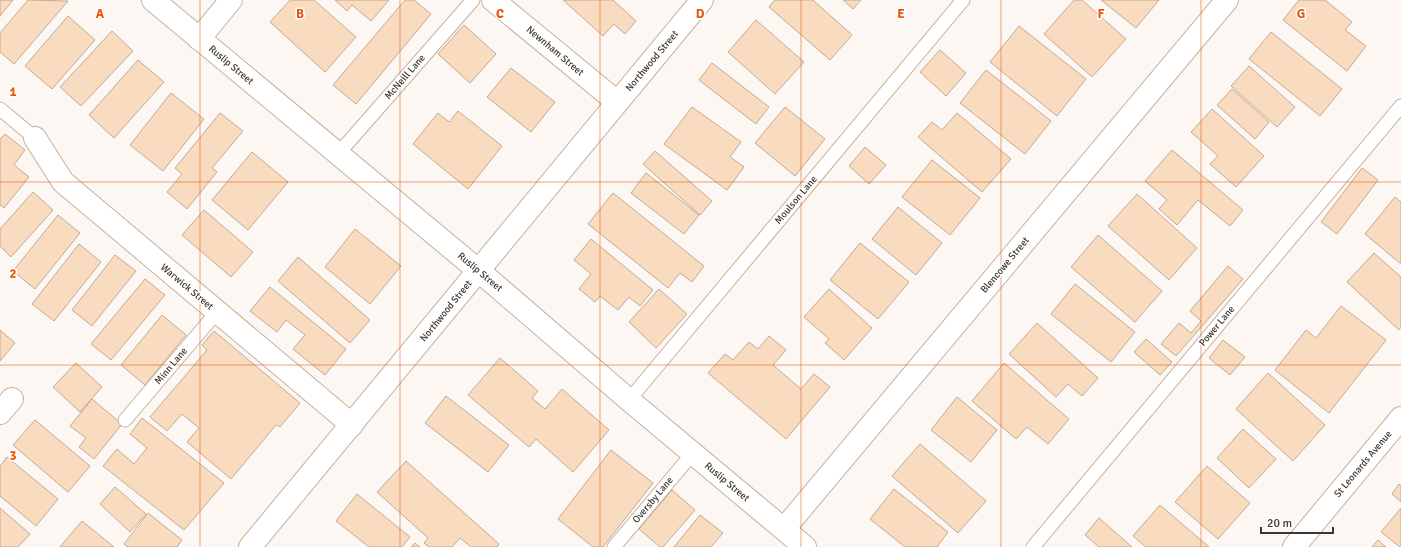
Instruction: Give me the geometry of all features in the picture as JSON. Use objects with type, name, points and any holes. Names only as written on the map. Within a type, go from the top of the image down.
[{"type":"street","name":"Ruslip Street","points":[[153,0],[479,271],[629,400],[805,547]]},
{"type":"street","points":[[199,39],[231,0]]},
{"type":"street","name":"Newnham Street","points":[[493,0],[617,102]]},
{"type":"street","name":"Northwood Street","points":[[250,547],[702,0]]},
{"type":"street","name":"Blencowe Street","points":[[784,529],[1227,0]]},
{"type":"street","name":"Warwick Street","points":[[35,138],[63,182],[352,425]]},
{"type":"street","name":"St Leonards Avenue","points":[[1294,547],[1401,418]]},
{"type":"lane","name":"McNeill Lane","points":[[338,154],[473,0]]},
{"type":"lane","name":"Moulson Lane","points":[[629,400],[963,0]]},
{"type":"lane","name":"Power Lane","points":[[1033,547],[1401,106]]},
{"type":"lane","points":[[0,108],[35,138]]},
{"type":"lane","name":"Minn Lane","points":[[124,420],[217,312]]},
{"type":"lane","name":"Oversby Lane","points":[[614,547],[693,453]]},
{"type":"building","points":[[0,0],[13,0],[0,16]]},
{"type":"building","points":[[28,0],[68,1],[14,64],[0,52],[0,33]]},
{"type":"building","points":[[290,0],[314,0],[356,37],[325,72],[270,22]]},
{"type":"building","points":[[335,0],[389,0],[371,21],[352,5],[347,11]]},
{"type":"building","points":[[405,0],[414,0],[431,14],[356,104],[333,85]]},
{"type":"building","points":[[563,0],[613,0],[636,21],[625,34],[614,24],[603,36]]},
{"type":"building","points":[[775,0],[813,0],[852,35],[830,60],[769,7]]},
{"type":"building","points":[[843,0],[861,0],[853,9]]},
{"type":"building","points":[[1074,0],[1082,0],[1126,39],[1092,77],[1044,34]]},
{"type":"building","points":[[1101,0],[1159,0],[1136,28]]},
{"type":"building","points":[[1299,0],[1325,0],[1352,22],[1345,30],[1366,46],[1347,71],[1283,20]]},
{"type":"building","points":[[68,16],[95,40],[52,89],[25,66]]},
{"type":"building","points":[[756,20],[804,62],[775,94],[728,52]]},
{"type":"building","points":[[464,25],[496,54],[470,83],[438,54]]},
{"type":"building","points":[[1019,26],[1086,79],[1057,116],[990,62]]},
{"type":"building","points":[[112,31],[133,51],[81,106],[60,87]]},
{"type":"building","points":[[1271,32],[1342,89],[1320,116],[1249,59]]},
{"type":"building","points":[[940,50],[966,73],[946,96],[920,72]]},
{"type":"building","points":[[138,60],[164,82],[114,138],[89,115]]},
{"type":"building","points":[[712,63],[769,107],[756,124],[699,80]]},
{"type":"building","points":[[1249,66],[1295,107],[1277,127],[1231,86]]},
{"type":"building","points":[[511,68],[555,102],[531,132],[487,97]]},
{"type":"building","points":[[986,70],[1051,121],[1025,154],[960,103]]},
{"type":"building","points":[[1232,89],[1269,122],[1255,139],[1217,105]]},
{"type":"building","points":[[171,93],[204,119],[163,171],[130,145]]},
{"type":"building","points":[[692,107],[741,142],[730,157],[744,167],[727,190],[664,144]]},
{"type":"building","points":[[785,107],[825,139],[795,176],[755,143]]},
{"type":"building","points":[[1212,109],[1264,156],[1236,187],[1210,164],[1218,156],[1191,132]]},
{"type":"building","points":[[458,111],[502,146],[468,189],[413,144],[438,113],[449,122]]},
{"type":"building","points":[[220,113],[243,131],[212,168],[217,172],[187,209],[167,192],[182,174],[175,168]]},
{"type":"building","points":[[957,113],[1011,159],[982,192],[918,137],[932,122],[942,130]]},
{"type":"building","points":[[5,134],[25,150],[14,165],[29,177],[4,208],[0,205],[0,139]]},
{"type":"building","points":[[865,147],[886,165],[869,184],[849,166]]},
{"type":"building","points":[[1172,150],[1243,210],[1230,226],[1198,200],[1177,225],[1159,209],[1167,200],[1145,181]]},
{"type":"building","points":[[655,151],[712,201],[700,215],[643,164]]},
{"type":"building","points":[[252,152],[288,182],[248,230],[212,200]]},
{"type":"building","points":[[932,160],[980,198],[950,235],[902,197]]},
{"type":"building","points":[[1362,168],[1378,180],[1337,234],[1321,222]]},
{"type":"building","points":[[646,173],[699,215],[684,234],[631,193]]},
{"type":"building","points":[[33,192],[53,210],[11,257],[0,246],[0,229]]},
{"type":"building","points":[[613,193],[704,266],[692,282],[680,273],[668,288],[588,224]]},
{"type":"building","points":[[1137,194],[1197,248],[1169,280],[1108,226]]},
{"type":"building","points":[[1395,197],[1401,202],[1401,264],[1365,234]]},
{"type":"building","points":[[898,207],[942,243],[916,275],[872,239]]},
{"type":"building","points":[[204,210],[253,252],[231,277],[182,235]]},
{"type":"building","points":[[58,215],[80,233],[35,289],[13,271]]},
{"type":"building","points":[[355,229],[401,266],[370,304],[325,267]]},
{"type":"building","points":[[1098,235],[1162,291],[1135,322],[1071,267]]},
{"type":"building","points":[[591,239],[653,290],[640,306],[629,297],[618,310],[600,296],[595,302],[579,289],[591,274],[574,260]]},
{"type":"building","points":[[860,243],[909,282],[878,319],[830,280]]},
{"type":"building","points":[[79,244],[101,262],[54,321],[32,304]]},
{"type":"building","points":[[1374,253],[1401,277],[1401,327],[1399,330],[1347,282]]},
{"type":"building","points":[[115,255],[136,271],[92,326],[72,310]]},
{"type":"building","points":[[298,257],[370,320],[350,343],[278,281]]},
{"type":"building","points":[[1228,266],[1243,279],[1176,356],[1161,344],[1179,323],[1191,333],[1201,321],[1190,311]]},
{"type":"building","points":[[145,279],[165,295],[111,360],[91,344]]},
{"type":"building","points":[[1075,284],[1135,332],[1111,362],[1051,314]]},
{"type":"building","points":[[270,287],[346,349],[325,375],[293,349],[305,335],[286,320],[277,332],[250,311]]},
{"type":"building","points":[[659,289],[687,314],[656,348],[629,322]]},
{"type":"building","points":[[829,289],[872,328],[844,360],[825,343],[829,339],[804,317]]},
{"type":"building","points":[[1341,306],[1386,340],[1329,413],[1275,370],[1306,330],[1316,338]]},
{"type":"building","points":[[162,315],[186,335],[145,385],[121,365]]},
{"type":"building","points":[[1037,323],[1098,378],[1082,396],[1068,384],[1056,397],[1009,354]]},
{"type":"building","points":[[0,330],[15,343],[0,361]]},
{"type":"building","points":[[214,331],[300,403],[280,427],[276,425],[231,479],[187,442],[199,428],[182,414],[167,431],[150,417],[207,350],[202,345]]},
{"type":"building","points":[[769,336],[786,350],[773,365],[801,389],[814,374],[830,387],[786,439],[708,373],[725,354],[733,360],[749,342],[758,349]]},
{"type":"building","points":[[1146,339],[1172,362],[1160,375],[1134,352]]},
{"type":"building","points":[[1223,340],[1245,357],[1230,375],[1209,358]]},
{"type":"building","points":[[500,358],[538,391],[532,398],[545,409],[562,389],[609,430],[573,472],[536,439],[529,447],[468,395]]},
{"type":"building","points":[[76,363],[102,387],[80,412],[53,387]]},
{"type":"building","points":[[1004,363],[1069,419],[1048,444],[1027,427],[1016,439],[972,401]]},
{"type":"building","points":[[1268,373],[1325,425],[1293,461],[1236,409]]},
{"type":"building","points":[[446,396],[509,445],[488,472],[425,423]]},
{"type":"building","points":[[957,397],[997,430],[971,462],[931,430]]},
{"type":"building","points":[[92,399],[122,424],[94,459],[79,447],[86,438],[70,426]]},
{"type":"building","points":[[142,418],[224,483],[184,530],[103,466],[117,449],[134,464],[147,448],[130,434]]},
{"type":"building","points":[[35,420],[90,466],[68,492],[13,445]]},
{"type":"building","points":[[1243,429],[1276,459],[1249,488],[1217,458]]},
{"type":"building","points":[[920,444],[986,501],[958,533],[892,476]]},
{"type":"building","points":[[611,450],[653,483],[603,547],[593,547],[558,519]]},
{"type":"building","points":[[7,457],[58,499],[36,526],[0,496],[0,466]]},
{"type":"building","points":[[406,461],[499,544],[497,547],[471,547],[460,538],[452,547],[429,547],[424,543],[428,538],[377,492]]},
{"type":"building","points":[[1207,466],[1250,503],[1218,539],[1175,502]]},
{"type":"building","points":[[1399,484],[1401,486],[1401,502],[1392,494]]},
{"type":"building","points":[[115,487],[146,514],[130,532],[100,504]]},
{"type":"building","points":[[894,489],[948,532],[937,547],[905,547],[870,519]]},
{"type":"building","points":[[672,490],[695,510],[663,547],[660,547],[639,529]]},
{"type":"building","points":[[357,494],[410,537],[402,547],[369,547],[336,521]]},
{"type":"building","points":[[1160,505],[1209,547],[1146,547],[1133,536]]},
{"type":"building","points":[[0,508],[30,534],[18,547],[0,547]]},
{"type":"building","points":[[1401,508],[1401,547],[1400,547],[1381,532]]},
{"type":"building","points":[[148,513],[182,540],[177,547],[128,547],[124,544]]},
{"type":"building","points":[[700,515],[723,533],[711,547],[674,547]]},
{"type":"building","points":[[1099,518],[1132,547],[1099,547],[1085,535]]},
{"type":"building","points":[[82,521],[114,547],[60,547]]},
{"type":"building","points":[[1378,540],[1386,547],[1372,547]]},
{"type":"building","points":[[415,543],[420,547],[411,547]]}]
